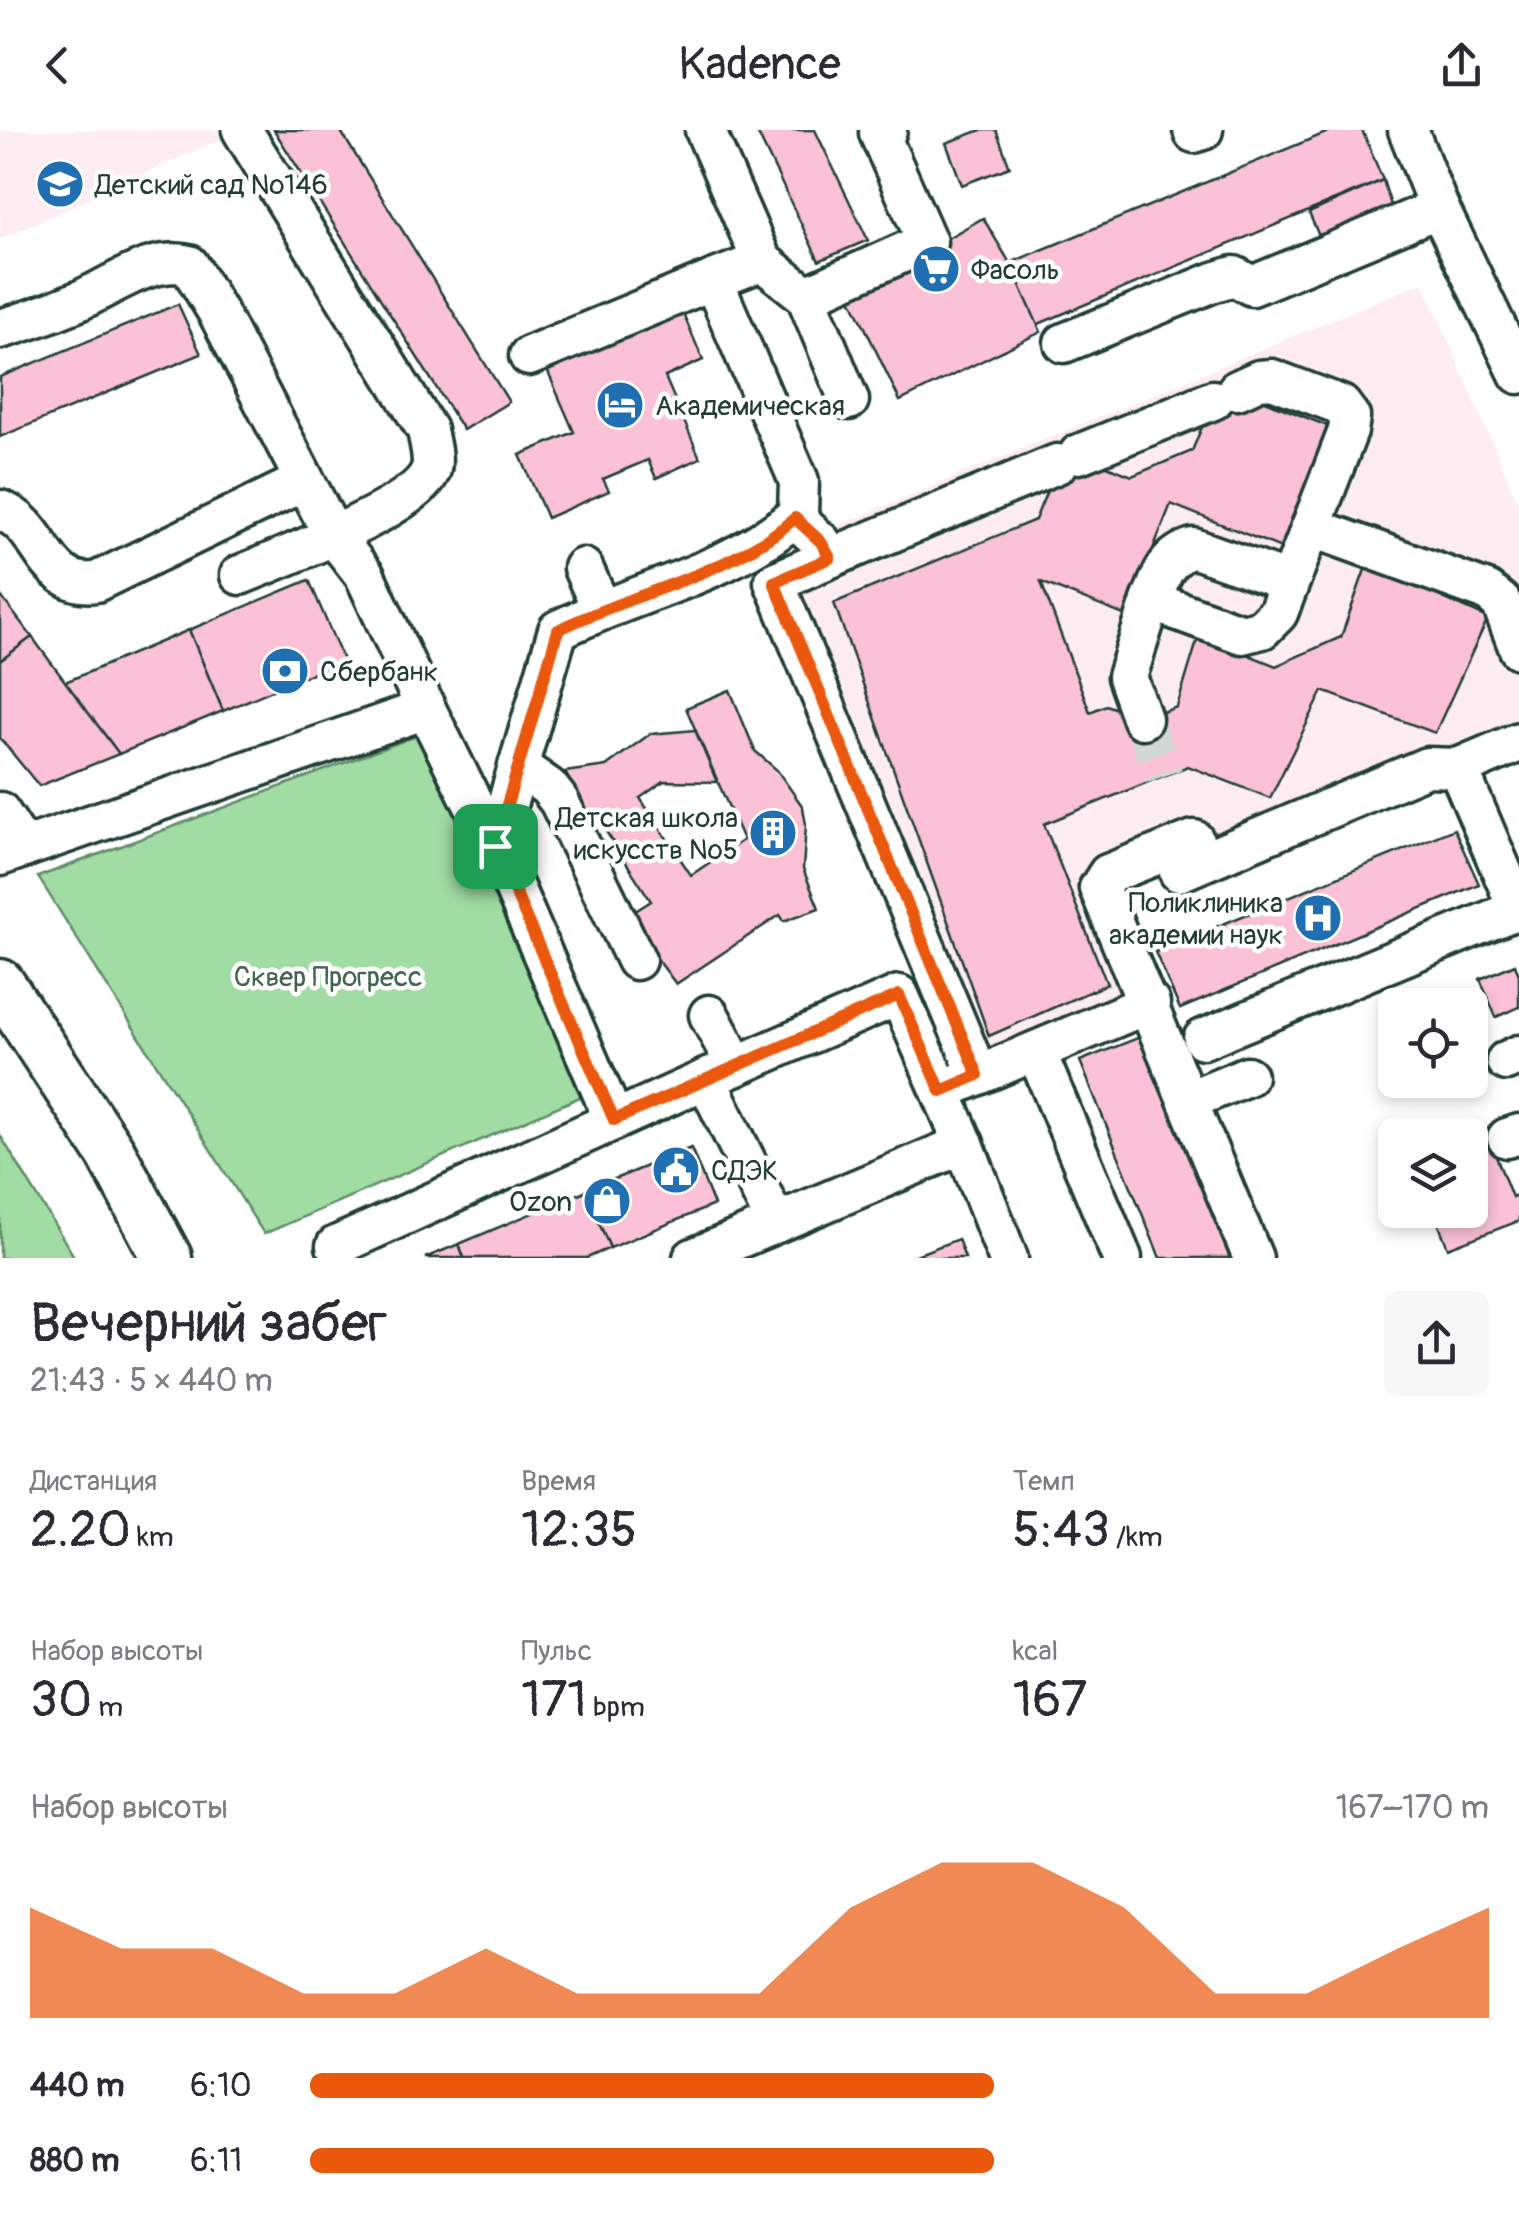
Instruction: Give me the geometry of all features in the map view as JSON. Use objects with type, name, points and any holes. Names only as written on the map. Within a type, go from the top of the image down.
[{"type":"main road","points":[[0,984],[111,1154],[168,1258]]},
{"type":"street","points":[[240,575],[333,535],[417,490],[430,472],[432,460],[427,430],[242,130]]},
{"type":"street","points":[[705,130],[762,261],[806,296],[849,400]]},
{"type":"street","points":[[806,296],[927,242],[878,133],[886,130]]},
{"type":"street","points":[[1193,130],[1203,130]]},
{"type":"street","points":[[1408,130],[1440,208],[1519,374]]},
{"type":"street","points":[[1064,343],[1214,282],[1234,276],[1252,286],[1440,208]]},
{"type":"street","points":[[529,356],[762,261]]},
{"type":"street","points":[[0,329],[77,302],[157,265],[189,265],[333,535],[365,576],[495,846],[614,1120]]},
{"type":"street","points":[[495,846],[558,630],[602,608],[738,558],[772,538],[798,514],[799,481],[713,280]]},
{"type":"street","points":[[978,1075],[774,582],[1259,380],[1272,379],[1341,405],[1350,417],[1348,432],[1278,613],[1262,629],[1242,634],[1151,600]]},
{"type":"street","points":[[0,510],[11,514],[61,574],[76,584],[96,582],[304,480]]},
{"type":"street","points":[[795,518],[821,542],[830,558]]},
{"type":"street","points":[[1311,527],[1487,592],[1502,602],[1519,649]]},
{"type":"street","points":[[1142,719],[1127,677],[1131,654],[1166,566],[1177,553],[1193,548],[1289,582]]},
{"type":"street","points":[[583,568],[602,608]]},
{"type":"street","points":[[0,812],[12,852],[426,708]]},
{"type":"street","points":[[1252,1258],[1100,888],[1108,874],[1186,856],[1427,767],[1458,768],[1519,742]]},
{"type":"street","points":[[518,766],[559,800],[636,960]]},
{"type":"street","points":[[1203,1039],[1519,910],[1458,768]]},
{"type":"street","points":[[336,1246],[899,995],[1008,1258]]},
{"type":"street","points":[[941,1091],[1150,1003]]},
{"type":"street","points":[[709,1015],[721,1072],[776,1223]]},
{"type":"street","points":[[1036,1050],[1122,1258]]},
{"type":"street","points":[[1189,1100],[1246,1076]]},
{"type":"street","points":[[693,1258],[742,1248],[776,1223],[964,1144]]},
{"type":"shaded area","name":"Детский сад №146","points":[[0,130],[218,130],[223,138],[0,239]]},
{"type":"shaded area","points":[[1423,282],[1519,505],[1519,718],[1112,900],[1151,989],[956,1057],[760,558]]},
{"type":"green space","name":"Сквер Прогресс","points":[[435,729],[587,1094],[264,1234],[38,877]]},
{"type":"green space","points":[[0,1135],[75,1258],[0,1258]]},
{"type":"building","points":[[274,130],[340,130],[509,402],[463,430]]},
{"type":"building","points":[[756,130],[815,130],[868,240],[819,261]]},
{"type":"building","points":[[981,130],[996,130],[1010,167],[962,185],[946,143]]},
{"type":"building","points":[[1333,130],[1362,130],[1383,180],[1036,325],[1010,263]]},
{"type":"building","points":[[1383,180],[1393,212],[1322,243],[1309,213]]},
{"type":"building","points":[[983,218],[1010,263],[1041,332],[900,401],[849,294]]},
{"type":"building","points":[[178,304],[201,354],[0,437],[0,377]]},
{"type":"building","name":"Академическая","points":[[682,311],[703,360],[665,377],[700,458],[656,478],[648,460],[603,479],[609,491],[547,518],[520,455],[574,432],[547,370]]},
{"type":"building","points":[[1220,383],[1340,431],[1291,552],[1171,504],[1126,616],[1041,582],[1090,712],[1106,705],[1142,719],[1177,707],[1199,635],[1276,666],[1341,637],[1367,564],[1488,618],[1435,733],[1323,691],[1270,798],[1188,766],[1044,824],[1107,984],[989,1036],[834,603],[1035,520],[1064,449],[1132,476],[1192,451]]},
{"type":"building","points":[[309,580],[343,660],[223,711],[189,630]]},
{"type":"building","points":[[0,595],[32,637],[0,661]]},
{"type":"building","points":[[189,630],[223,711],[119,754],[65,682]]},
{"type":"building","points":[[32,637],[119,754],[39,786],[0,738],[0,661]]},
{"type":"building","name":"Детская школа искусств №5","points":[[730,690],[755,751],[777,770],[803,807],[803,869],[819,908],[784,921],[780,915],[676,984],[626,917],[651,901],[598,819],[577,812],[578,796],[565,772],[606,766],[650,734],[695,730],[717,782],[664,781],[640,798],[691,875],[743,840],[686,708]]},
{"type":"building","name":"Поликлиника академии наук","points":[[1454,829],[1479,884],[1180,1009],[1155,952]]},
{"type":"building","points":[[1515,964],[1519,1007],[1496,1017],[1488,988],[1484,988],[1480,979]]},
{"type":"building","points":[[1140,1037],[1230,1258],[1160,1258],[1080,1061]]},
{"type":"building","points":[[1491,1144],[1512,1197],[1519,1194],[1519,1221],[1448,1248],[1440,1228],[1488,1228]]},
{"type":"building","points":[[691,1148],[714,1205],[610,1248],[585,1191]]},
{"type":"building","points":[[585,1191],[610,1248],[587,1258],[464,1258],[459,1244]]},
{"type":"building","points":[[958,1239],[965,1258],[908,1258]]},
{"type":"building","points":[[459,1244],[464,1258],[425,1258]]},
{"type":"tunnel","points":[[1142,719],[1164,776]]},
{"type":"place","name":"Детский сад №146","points":[[60,184]]},
{"type":"place","name":"Фасоль","points":[[936,269]]},
{"type":"place","name":"Академическая","points":[[620,405]]},
{"type":"place","name":"Сбербанк","points":[[285,671]]},
{"type":"place","name":"Детская школа искусств №5","points":[[773,833]]},
{"type":"place","name":"Поликлиника академии наук","points":[[1318,918]]},
{"type":"place","name":"СДЭК","points":[[676,1170]]},
{"type":"place","name":"Ozon","points":[[607,1201]]},
{"type":"route","points":[[795,518],[821,542],[830,558],[774,582],[978,1075],[941,1091],[899,995],[614,1120],[495,846],[558,630],[602,608],[738,558],[772,538],[795,518]]}]
